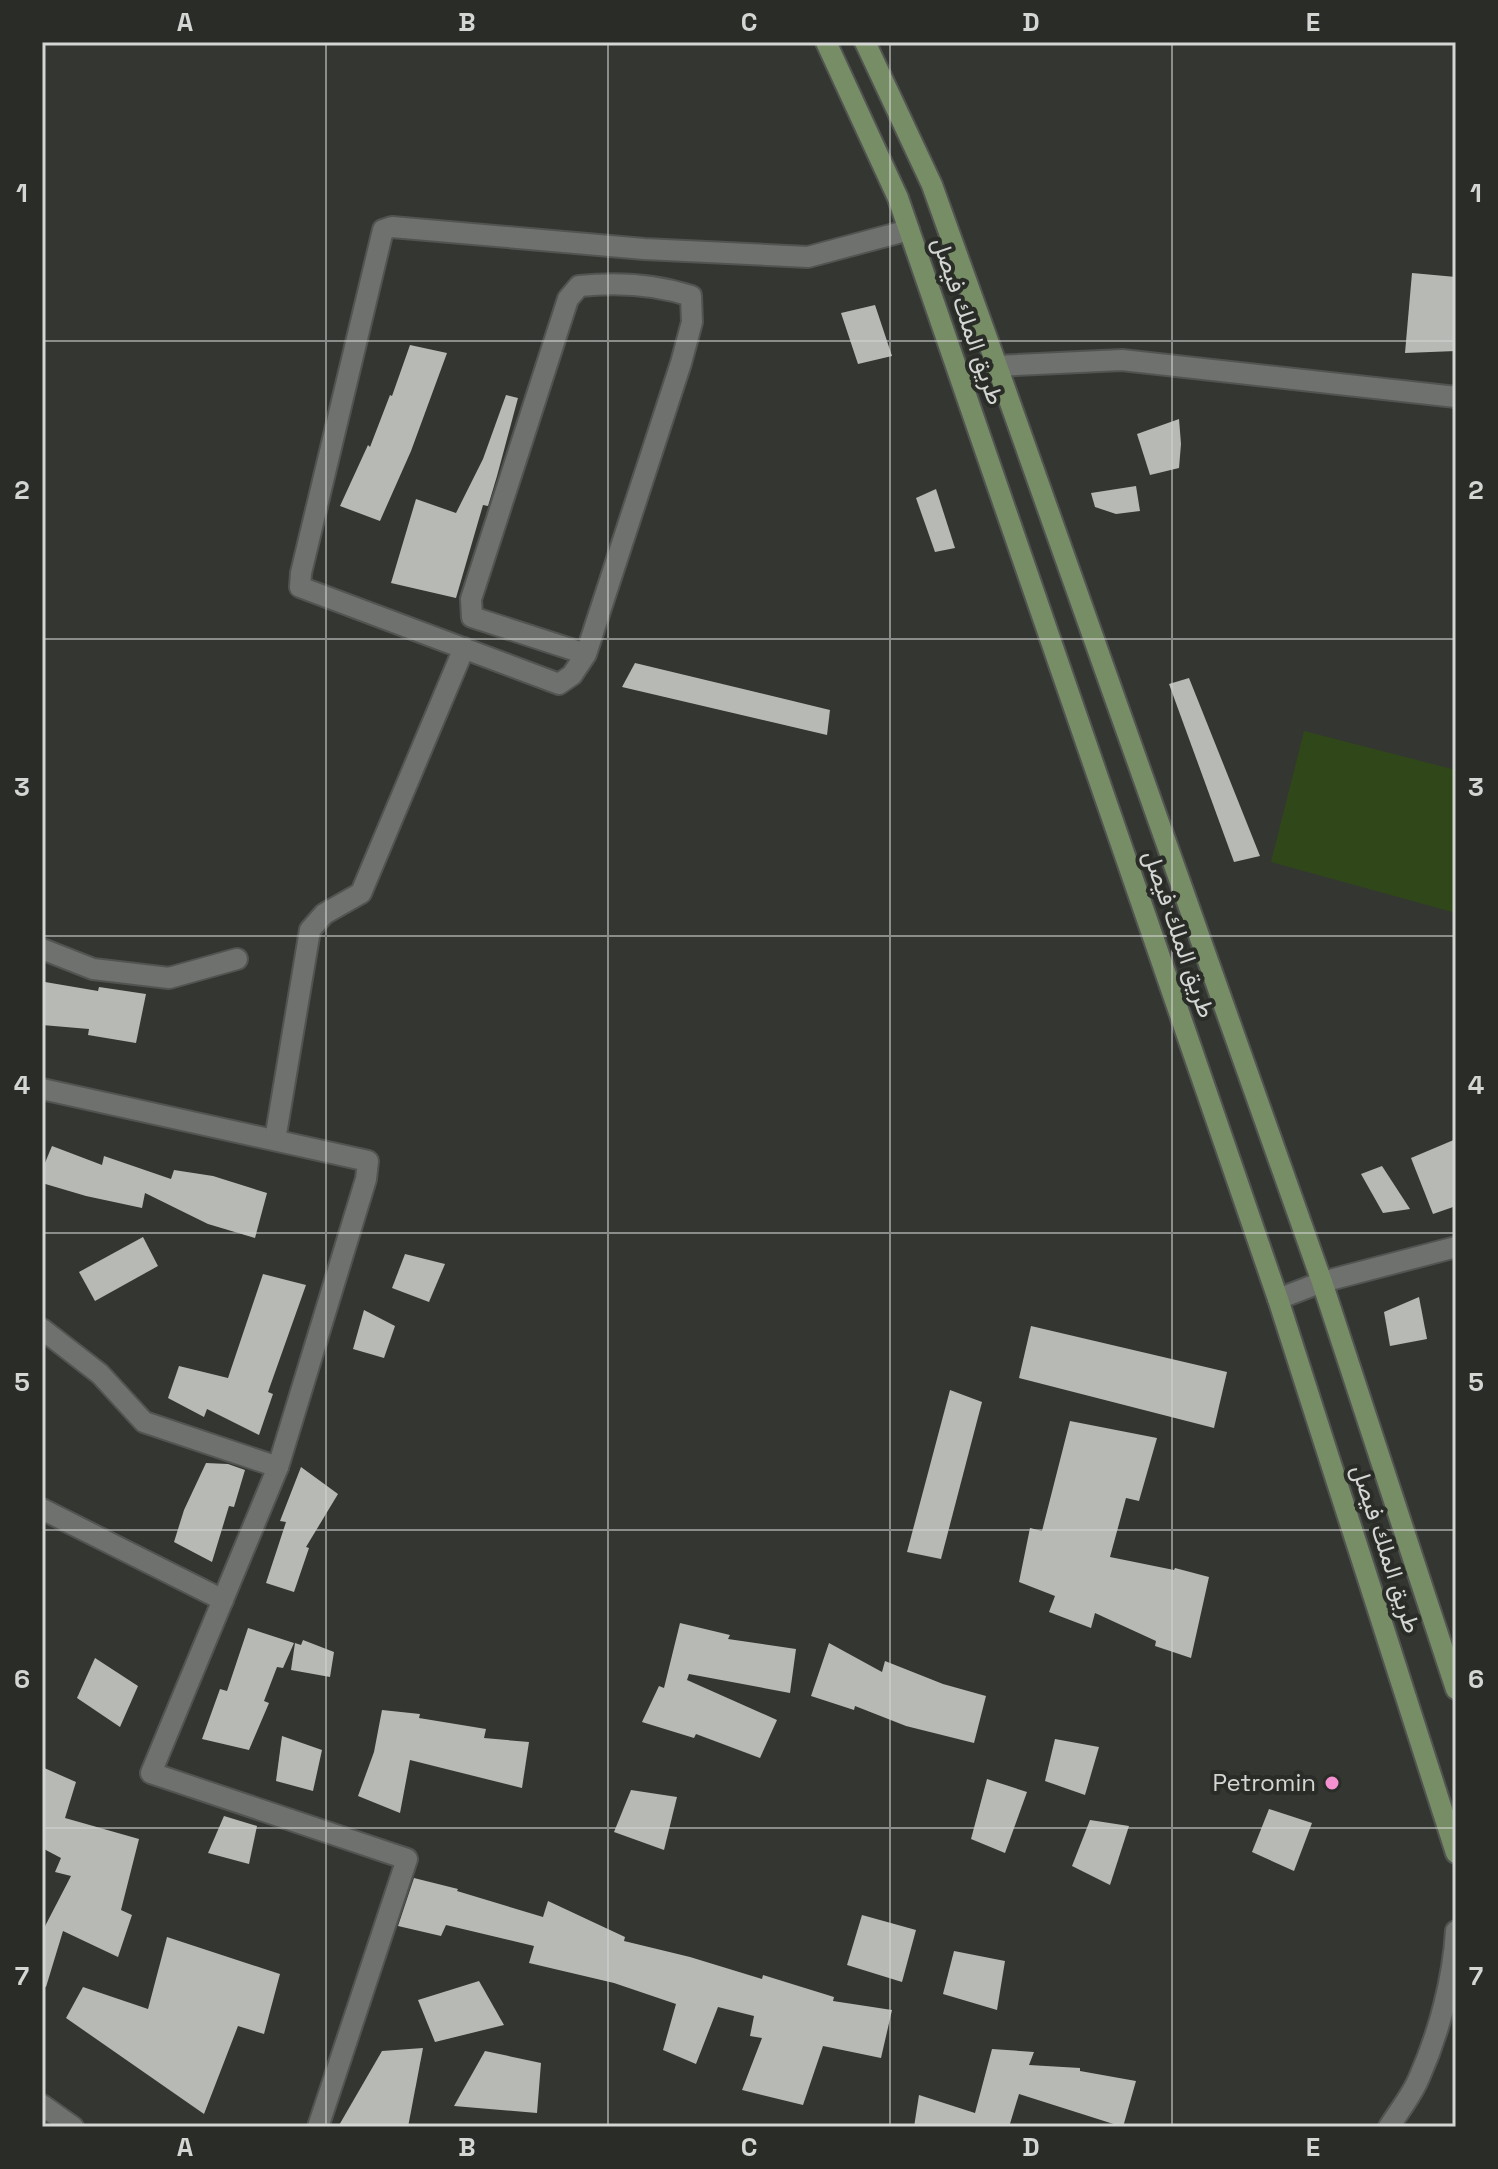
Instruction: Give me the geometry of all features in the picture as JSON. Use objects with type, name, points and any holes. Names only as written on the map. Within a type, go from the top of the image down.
[{"type":"main road","name":"طريق الملك فيصل","points":[[826,42],[898,198],[1278,1299],[1456,1853]]},
{"type":"main road","name":"طريق الملك فيصل","points":[[865,42],[932,185],[997,366],[1322,1282],[1456,1689]]},
{"type":"street","points":[[586,654],[472,617],[471,599],[568,299],[579,286],[604,283],[666,288],[691,296],[692,322],[586,654],[572,675],[559,684],[300,587],[316,504],[383,230],[392,227],[644,249],[808,257],[909,230]]},
{"type":"street","points":[[997,366],[1122,360],[1456,397]]},
{"type":"street","points":[[275,1140],[310,930],[324,914],[361,893],[464,648]]},
{"type":"street","points":[[42,949],[93,969],[169,978],[237,959]]},
{"type":"street","points":[[42,1089],[368,1161],[366,1179],[278,1467],[151,1773],[407,1859],[318,2127]]},
{"type":"street","points":[[1278,1299],[1322,1282],[1456,1247]]},
{"type":"street","points":[[42,1329],[100,1374],[144,1422],[278,1467]]},
{"type":"street","points":[[42,1509],[223,1600]]},
{"type":"street","points":[[1389,2127],[1418,2080],[1441,2017],[1455,1951],[1456,1931]]},
{"type":"street","points":[[42,2105],[73,2127]]},
{"type":"green space","points":[[1304,731],[1456,770],[1456,913],[1271,862]]},
{"type":"building","points":[[1412,273],[1456,277],[1456,351],[1405,353]]},
{"type":"building","points":[[875,305],[892,356],[858,364],[841,313]]},
{"type":"building","points":[[410,345],[447,353],[411,451],[380,521],[340,506],[368,445],[370,447]]},
{"type":"building","points":[[506,395],[518,398],[488,506],[483,505],[456,598],[391,583],[416,499],[456,513],[483,459]]},
{"type":"building","points":[[1179,419],[1179,468],[1150,475],[1137,434]]},
{"type":"building","points":[[1136,486],[1140,511],[1116,514],[1095,507],[1091,493]]},
{"type":"building","points":[[936,489],[955,548],[935,552],[916,498]]},
{"type":"building","points":[[635,663],[830,710],[827,735],[622,687]]},
{"type":"building","points":[[1189,678],[1260,856],[1234,862],[1169,684]]},
{"type":"building","points":[[45,982],[98,991],[99,987],[146,994],[136,1043],[88,1035],[89,1029],[42,1025]]},
{"type":"building","points":[[1456,1139],[1456,1206],[1433,1214],[1411,1158]]},
{"type":"building","points":[[52,1146],[102,1165],[104,1156],[171,1179],[174,1170],[213,1176],[267,1193],[255,1238],[208,1224],[145,1193],[142,1208],[42,1183],[42,1170]]},
{"type":"building","points":[[1382,1166],[1410,1209],[1383,1213],[1361,1174]]},
{"type":"building","points":[[143,1237],[158,1266],[95,1301],[79,1272]]},
{"type":"building","points":[[405,1254],[445,1264],[429,1302],[392,1288]]},
{"type":"building","points":[[263,1274],[306,1285],[268,1392],[273,1394],[259,1435],[207,1409],[204,1417],[168,1398],[179,1366],[228,1378]]},
{"type":"building","points":[[1419,1297],[1427,1339],[1390,1346],[1384,1312]]},
{"type":"building","points":[[364,1310],[395,1326],[384,1358],[353,1349]]},
{"type":"building","points":[[1031,1326],[1227,1372],[1214,1428],[1019,1378]]},
{"type":"building","points":[[950,1390],[982,1402],[941,1559],[907,1552]]},
{"type":"building","points":[[1070,1421],[1157,1438],[1139,1501],[1126,1498],[1110,1557],[1209,1577],[1191,1658],[1155,1646],[1156,1641],[1095,1613],[1091,1628],[1049,1612],[1055,1596],[1019,1582],[1030,1528],[1042,1531]]},
{"type":"building","points":[[206,1463],[228,1464],[245,1470],[234,1507],[229,1506],[212,1562],[174,1542],[184,1510]]},
{"type":"building","points":[[301,1467],[338,1494],[306,1547],[309,1548],[294,1592],[266,1583],[286,1522],[280,1521]]},
{"type":"building","points":[[680,1623],[730,1635],[728,1639],[796,1649],[790,1693],[689,1674],[687,1680],[777,1720],[760,1758],[696,1734],[694,1738],[642,1722],[659,1686],[664,1688]]},
{"type":"building","points":[[248,1628],[294,1643],[283,1668],[277,1667],[264,1701],[269,1703],[249,1750],[202,1739],[220,1689],[227,1691]]},
{"type":"building","points":[[303,1640],[334,1652],[330,1677],[291,1670],[295,1643],[301,1645]]},
{"type":"building","points":[[829,1643],[882,1672],[885,1661],[943,1684],[986,1696],[974,1743],[906,1726],[855,1706],[854,1710],[811,1696]]},
{"type":"building","points":[[95,1658],[138,1686],[120,1727],[77,1698]]},
{"type":"building","points":[[382,1710],[420,1714],[419,1718],[486,1729],[484,1738],[529,1742],[522,1788],[410,1760],[400,1813],[358,1796],[374,1752]]},
{"type":"building","points":[[282,1736],[322,1750],[313,1791],[276,1781]]},
{"type":"building","points":[[1055,1739],[1099,1747],[1085,1795],[1045,1781]]},
{"type":"building","points":[[42,1767],[76,1782],[65,1818],[139,1839],[121,1910],[132,1915],[118,1957],[63,1931],[46,1987],[42,1986],[42,1932],[71,1876],[55,1872],[61,1858],[42,1848]]},
{"type":"building","points":[[987,1779],[1027,1792],[1005,1853],[971,1839]]},
{"type":"building","points":[[631,1790],[677,1797],[664,1850],[614,1832]]},
{"type":"building","points":[[1269,1809],[1312,1823],[1294,1871],[1252,1852]]},
{"type":"building","points":[[224,1816],[257,1826],[249,1864],[208,1853]]},
{"type":"building","points":[[1090,1820],[1129,1826],[1110,1885],[1072,1866]]},
{"type":"building","points":[[414,1878],[543,1917],[548,1901],[625,1937],[624,1941],[762,1979],[763,1975],[834,1997],[833,2001],[892,2010],[881,2058],[823,2046],[803,2105],[742,2090],[762,2038],[750,2036],[754,2016],[718,2007],[696,2064],[663,2050],[676,2004],[614,1983],[529,1963],[534,1946],[446,1925],[441,1936],[398,1926]]},
{"type":"building","points":[[862,1915],[916,1930],[902,1982],[847,1965]]},
{"type":"building","points":[[167,1937],[280,1974],[264,2034],[238,2026],[204,2114],[66,2018],[83,1987],[148,2009]]},
{"type":"building","points":[[954,1951],[1005,1961],[997,2010],[943,1994]]},
{"type":"building","points":[[479,1981],[504,2025],[435,2042],[418,2000]]},
{"type":"building","points":[[423,2048],[408,2127],[338,2127],[382,2051]]},
{"type":"building","points":[[992,2049],[1034,2052],[1029,2065],[1080,2068],[1080,2071],[1136,2081],[1123,2127],[1019,2094],[1009,2127],[914,2127],[919,2095],[975,2113]]},
{"type":"building","points":[[485,2051],[541,2063],[537,2113],[454,2106]]},
{"type":"place","name":"Petromin","points":[[1332,1783]]}]
